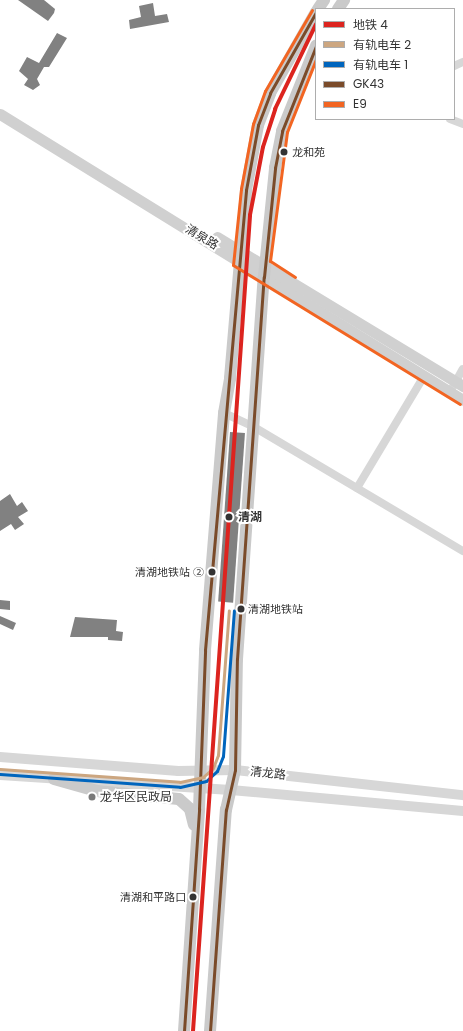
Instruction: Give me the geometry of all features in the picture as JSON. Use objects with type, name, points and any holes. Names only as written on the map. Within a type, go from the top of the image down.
[{"type":"main road","points":[[184,1031],[196,855],[205,650],[224,413],[230,378],[238,263],[258,125],[270,93],[315,14]]},
{"type":"main road","points":[[210,1031],[226,810],[235,770],[237,659],[265,264],[275,168],[282,131],[307,63],[315,48]]},
{"type":"main road","name":"清泉路","points":[[0,105],[265,264],[459,384]]},
{"type":"main road","name":"清泉路","points":[[0,114],[225,250],[238,263],[264,277],[463,400]]},
{"type":"main road","points":[[54,779],[97,791],[170,797],[184,802],[194,817],[196,855]]},
{"type":"street","points":[[453,120],[463,124]]},
{"type":"street","points":[[450,392],[459,384],[463,369]]},
{"type":"street","points":[[357,488],[424,376]]},
{"type":"street","points":[[224,413],[254,427],[463,551]]},
{"type":"street","name":"清龙路","points":[[0,757],[199,772],[235,770],[463,795]]},
{"type":"street","name":"清龙路","points":[[0,775],[231,790],[463,811]]},
{"type":"building","points":[[18,0],[44,0],[55,9],[54,13],[48,21]]},
{"type":"building","points":[[153,3],[155,16],[167,14],[169,22],[130,29],[129,20],[141,17],[139,6]]},
{"type":"building","points":[[57,33],[67,38],[49,67],[44,67],[37,79],[40,85],[33,90],[24,85],[28,79],[19,71],[27,57],[39,63]]},
{"type":"building","name":"清湖","points":[[230,432],[245,433],[233,603],[218,602]]},
{"type":"building","points":[[10,494],[17,506],[22,502],[28,511],[18,517],[24,524],[15,530],[11,524],[0,531],[0,501]]},
{"type":"building","points":[[0,600],[10,601],[10,610],[0,609]]},
{"type":"building","points":[[0,616],[16,623],[13,630],[0,624]]},
{"type":"building","points":[[75,617],[117,620],[116,631],[123,632],[122,641],[108,640],[108,637],[70,637]]},
{"type":"metro line","name":"4","points":[[193,1031],[250,215],[263,147],[275,109],[315,26]]},
{"type":"tram line","name":"2","points":[[0,769],[180,782],[203,777],[213,768],[218,755],[229,610]]},
{"type":"tram line","name":"1","points":[[0,774],[180,787],[206,781],[217,771],[223,756],[234,610]]},
{"type":"transit line","name":"E9","points":[[312,10],[265,91],[253,124],[241,189],[233,265],[460,404]]},
{"type":"transit line","name":"GK43","points":[[184,1031],[199,809],[205,650],[246,190],[258,125],[270,93],[315,14]]},
{"type":"transit line","name":"GK43","points":[[210,1031],[226,810],[235,770],[237,659],[264,277],[275,168],[282,131],[315,48]]},
{"type":"transit line","name":"E9","points":[[295,277],[270,261],[287,132],[315,62]]},
{"type":"place","name":"龙和苑","points":[[284,152]]},
{"type":"place","name":"清湖","points":[[229,517]]},
{"type":"place","name":"清湖地铁站 ②","points":[[212,572]]},
{"type":"place","name":"清湖地铁站","points":[[241,609]]},
{"type":"place","name":"龙华区民政局","points":[[92,797]]},
{"type":"place","name":"清湖和平路口","points":[[193,897]]}]
